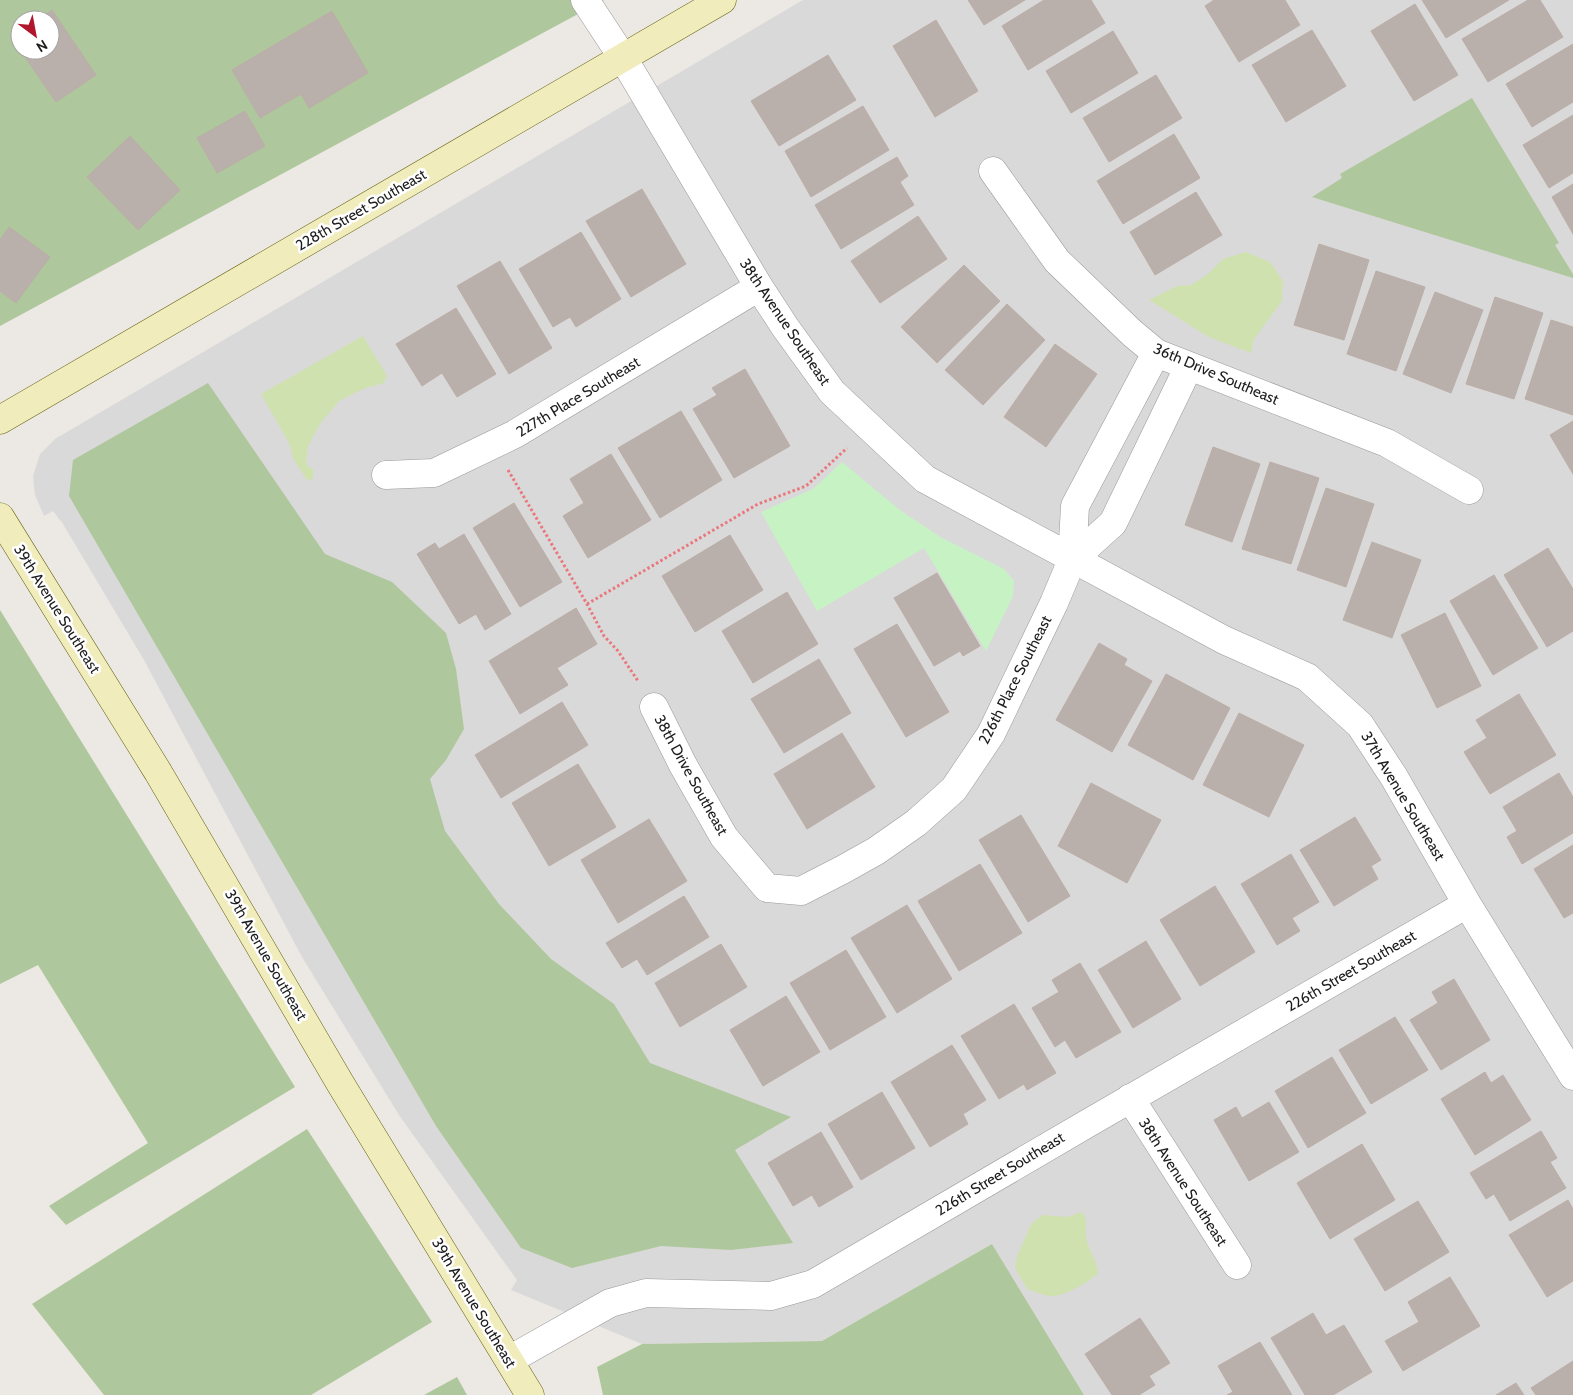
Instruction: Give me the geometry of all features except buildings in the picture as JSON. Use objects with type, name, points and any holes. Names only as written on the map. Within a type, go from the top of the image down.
[{"type":"street","name":"38th Avenue Southeast","points":[[584,0],[623,58],[759,287],[832,392],[925,480],[1072,560]]},
{"type":"street","name":"228th Street Southeast","points":[[0,420],[722,0]]},
{"type":"street","name":"36th Drive Southeast","points":[[993,171],[1057,261],[1132,333],[1156,353],[1387,443],[1469,490]]},
{"type":"street","name":"227th Place Southeast","points":[[386,475],[434,473],[493,445],[532,424],[759,287]]},
{"type":"street","name":"226th Place Southeast","points":[[767,888],[801,891],[842,870],[876,851],[916,823],[954,788],[991,734],[1050,611],[1072,560],[1075,506],[1156,353]]},
{"type":"street","name":"226th Place Southeast","points":[[1072,560],[1113,522],[1190,366]]},
{"type":"street","name":"39th Avenue Southeast","points":[[0,517],[158,772],[340,1083],[530,1395]]},
{"type":"street","name":"37th Avenue Southeast","points":[[1072,560],[1224,640],[1307,677],[1360,725],[1394,777],[1467,904],[1573,1076]]},
{"type":"street","name":"38th Drive Southeast","points":[[654,707],[683,765],[724,837],[767,888]]},
{"type":"street","name":"226th Street Southeast","points":[[509,1360],[610,1304],[646,1293],[771,1296],[813,1284],[1130,1098],[1467,904]]},
{"type":"street","name":"38th Avenue Southeast","points":[[1130,1098],[1237,1265]]},
{"type":"path","points":[[587,604],[758,504],[806,486],[869,427]]},
{"type":"path","points":[[493,445],[604,636],[630,668],[654,707]]},
{"type":"shaded area","points":[[803,0],[1573,0],[1573,1395],[1084,1395],[992,1244],[822,1341],[642,1344],[511,1290],[517,1280],[399,1115],[302,957],[144,660],[63,524],[53,511],[44,516],[35,495],[33,476],[40,454],[55,439]]},
{"type":"green space","points":[[0,0],[604,0],[0,326]]},
{"type":"green space","points":[[1472,98],[1559,243],[1555,245],[1573,274],[1573,278],[1312,197],[1342,178],[1340,174]]},
{"type":"green space","points":[[1246,252],[1270,262],[1283,281],[1282,301],[1254,339],[1251,353],[1209,337],[1149,300],[1177,286],[1191,285],[1208,274],[1223,259]]},
{"type":"green space","points":[[363,336],[387,376],[384,383],[363,389],[339,401],[320,424],[308,446],[306,464],[314,471],[312,480],[306,479],[293,458],[289,443],[261,394]]},
{"type":"green space","points":[[208,383],[325,554],[392,582],[446,633],[456,669],[464,729],[446,760],[430,779],[445,831],[499,904],[551,959],[614,1004],[650,1063],[791,1117],[735,1150],[793,1243],[731,1250],[661,1246],[572,1268],[521,1248],[436,1126],[69,496],[73,460]]},
{"type":"green space","points":[[842,462],[901,511],[942,538],[1004,569],[1014,581],[1013,596],[986,651],[924,548],[817,611],[761,512],[813,489]]},
{"type":"green space","points":[[0,610],[295,1087],[66,1225],[49,1206],[148,1143],[38,965],[0,984]]},
{"type":"green space","points":[[307,1129],[432,1322],[311,1395],[104,1395],[32,1304]]},
{"type":"green space","points":[[1082,1212],[1086,1221],[1087,1240],[1098,1273],[1082,1285],[1061,1295],[1049,1296],[1027,1289],[1015,1268],[1017,1257],[1031,1224],[1043,1215],[1067,1217]]},
{"type":"green space","points":[[992,1244],[1084,1395],[603,1395],[597,1367],[642,1344],[822,1341]]},
{"type":"green space","points":[[457,1377],[467,1395],[424,1395]]}]
